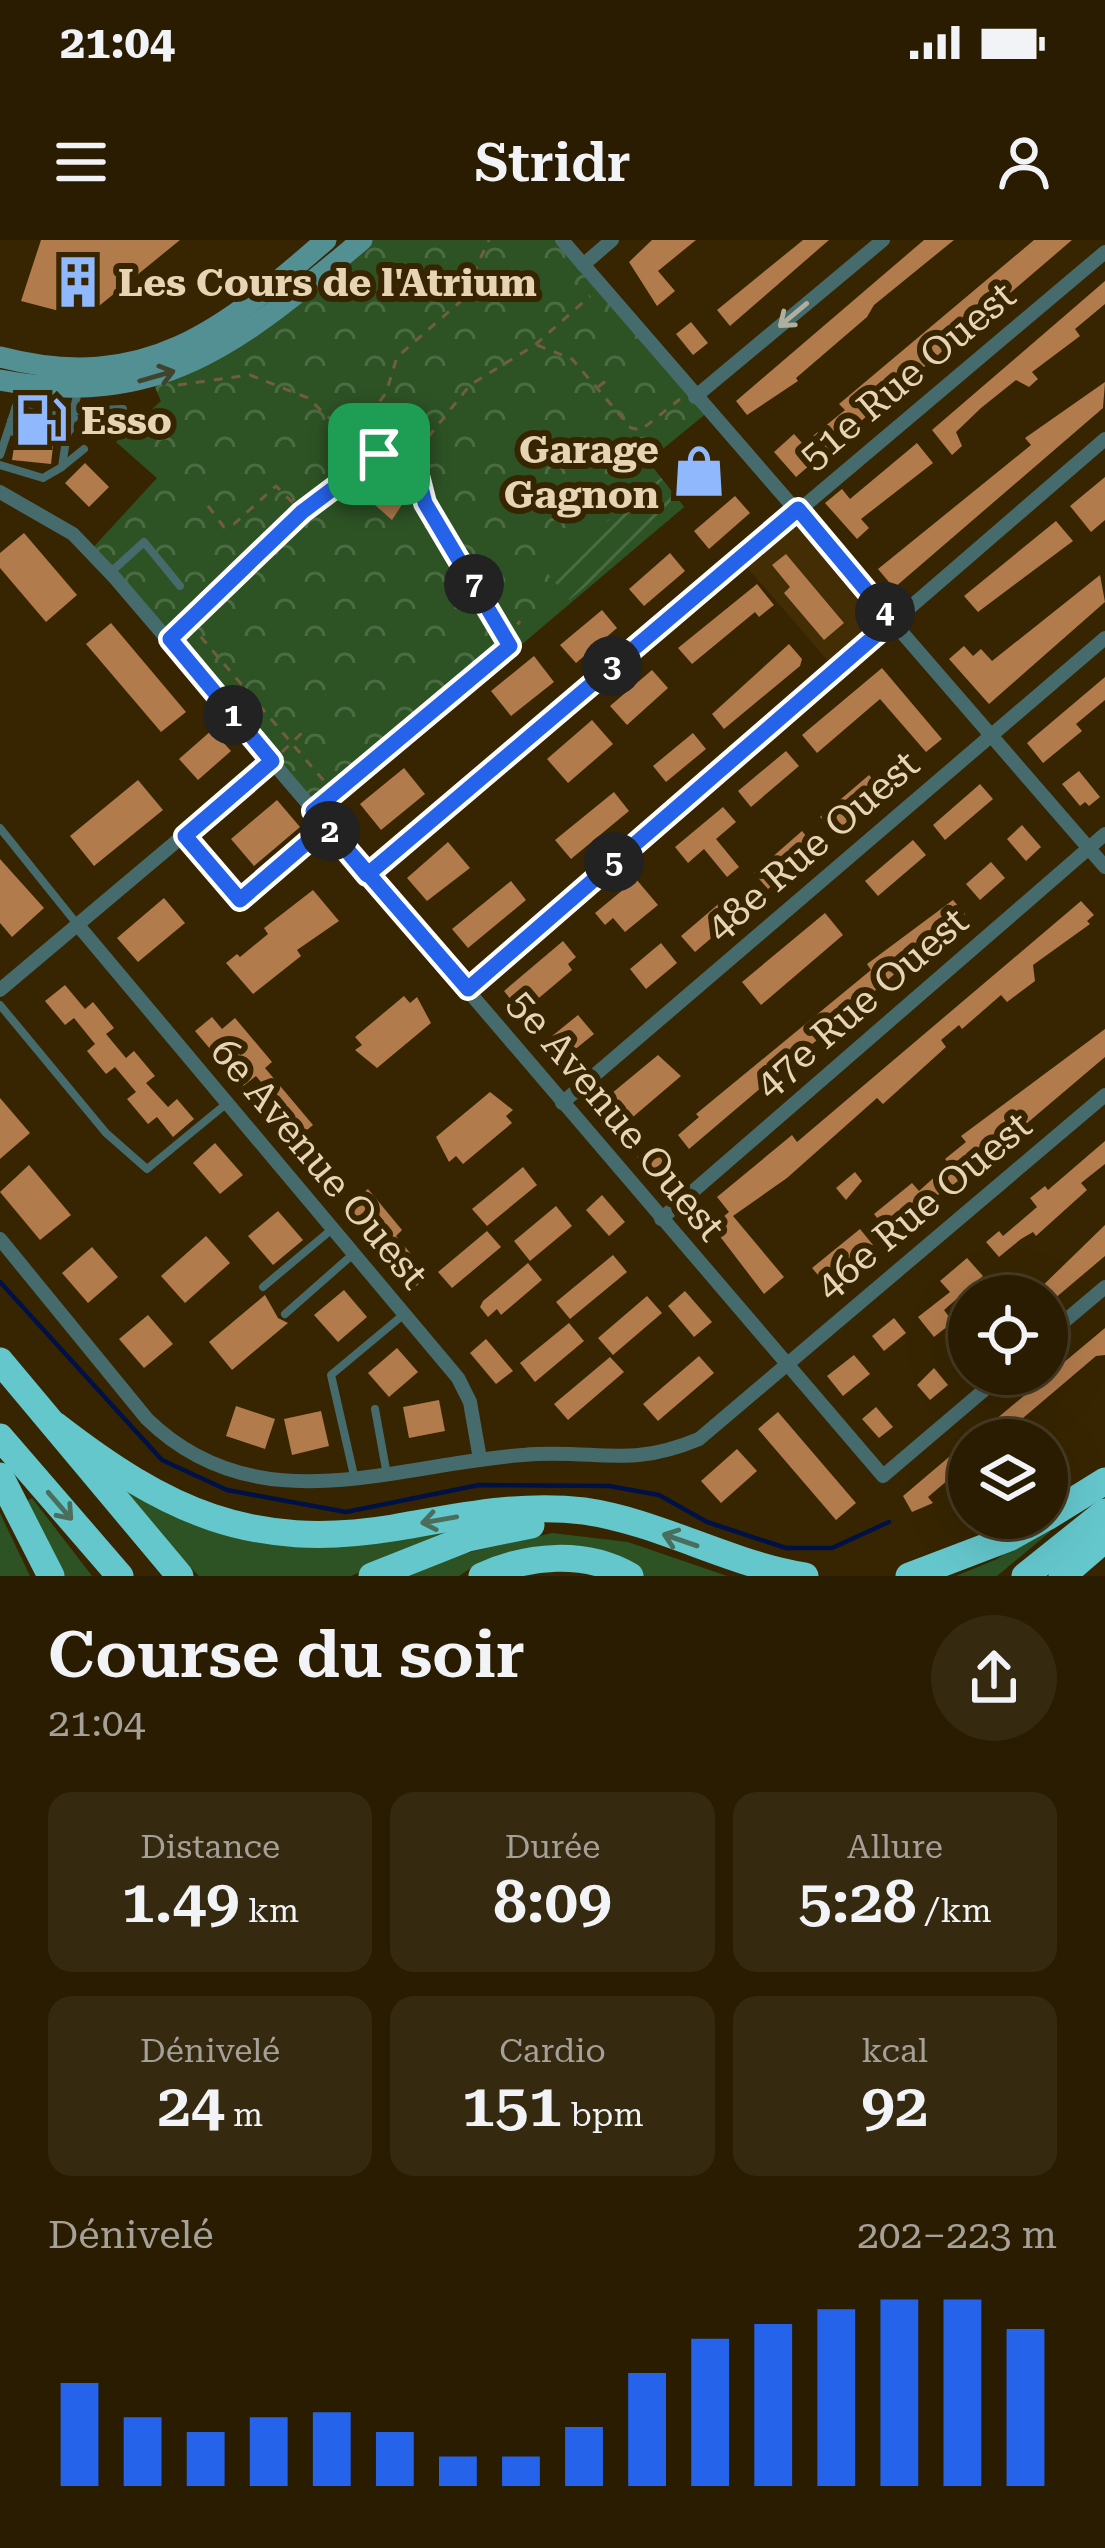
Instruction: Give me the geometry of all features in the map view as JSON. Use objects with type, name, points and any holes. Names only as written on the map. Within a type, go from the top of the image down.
[{"type":"highway","points":[[0,1361],[180,1576]]},
{"type":"highway","points":[[56,1425],[115,1472],[171,1502],[254,1532],[333,1538],[537,1508],[588,1512],[805,1576]]},
{"type":"highway","points":[[0,1437],[120,1576]]},
{"type":"highway","points":[[0,1476],[50,1576]]},
{"type":"highway","points":[[1068,1504],[1105,1481]]},
{"type":"highway","points":[[1025,1576],[1105,1512]]},
{"type":"highway","points":[[372,1576],[502,1528],[637,1525]]},
{"type":"highway","points":[[909,1576],[1006,1539]]},
{"type":"highway","points":[[1062,1576],[1105,1539]]},
{"type":"highway","points":[[482,1576],[532,1559],[573,1558],[630,1576]]},
{"type":"street","points":[[0,357],[70,368],[163,353],[227,324],[326,240]]},
{"type":"street","points":[[11,382],[77,405],[152,380],[234,343],[362,240]]},
{"type":"street","points":[[562,240],[1105,867]]},
{"type":"street","points":[[583,265],[612,240]]},
{"type":"street","points":[[692,394],[883,240]]},
{"type":"street","name":"51e Rue Ouest","points":[[367,875],[1105,252]]},
{"type":"street","points":[[468,989],[1105,439]]},
{"type":"street","name":"5e Avenue Ouest","points":[[0,493],[74,534],[170,639],[883,1476],[978,1395]]},
{"type":"street","name":"48e Rue Ouest","points":[[562,1103],[1105,638]]},
{"type":"street","points":[[0,990],[272,761]]},
{"type":"street","name":"47e Rue Ouest","points":[[661,1219],[1105,834]]},
{"type":"street","name":"6e Avenue Ouest","points":[[77,924],[466,1390],[480,1459]]},
{"type":"street","name":"46e Rue Ouest","points":[[0,1239],[174,1446],[260,1478],[307,1484],[355,1480],[539,1454],[633,1460],[660,1456],[699,1439],[1105,1095]]},
{"type":"street","points":[[1068,1318],[1105,1287]]},
{"type":"lane","points":[[0,454],[15,410],[11,382]]},
{"type":"lane","points":[[52,415],[77,405],[123,409],[104,429]]},
{"type":"lane","points":[[62,467],[77,405]]},
{"type":"lane","points":[[15,410],[32,412]]},
{"type":"lane","points":[[9,426],[30,424]]},
{"type":"lane","points":[[9,426],[68,435]]},
{"type":"lane","points":[[51,427],[68,435]]},
{"type":"lane","points":[[0,465],[44,478],[84,449]]},
{"type":"lane","points":[[110,573],[144,542],[180,586]]},
{"type":"lane","points":[[185,836],[240,900],[326,826]]},
{"type":"lane","points":[[0,828],[77,924]]},
{"type":"lane","points":[[0,1005],[106,1133],[147,1169],[227,1103]]},
{"type":"lane","points":[[263,1287],[332,1229]]},
{"type":"lane","points":[[285,1314],[353,1254]]},
{"type":"lane","points":[[355,1480],[331,1375],[404,1314]]},
{"type":"lane","points":[[375,1408],[387,1474]]},
{"type":"path","points":[[358,430],[379,405],[397,357],[460,302],[489,240]]},
{"type":"path","points":[[413,456],[470,385],[535,345],[601,287]]},
{"type":"path","points":[[573,311],[578,321]]},
{"type":"path","points":[[535,345],[572,359],[631,428],[641,430],[658,413],[692,394]]},
{"type":"path","points":[[152,380],[183,386],[217,376],[250,375],[308,398],[342,430],[358,430],[379,454]]},
{"type":"path","points":[[596,388],[607,380]]},
{"type":"path","points":[[468,394],[470,385]]},
{"type":"path","points":[[170,639],[302,512],[379,454],[413,456]]},
{"type":"path","points":[[313,811],[510,646],[425,503],[413,456]]},
{"type":"path","points":[[208,506],[224,526],[234,524],[276,487],[302,512]]},
{"type":"path","points":[[506,640],[520,621]]},
{"type":"path","points":[[188,622],[323,781],[341,786]]},
{"type":"path","points":[[272,761],[305,730]]},
{"type":"shaded area","points":[[798,509],[893,621],[835,669],[739,558]]},
{"type":"green space","points":[[362,240],[562,240],[708,412],[648,461],[684,507],[318,817],[90,551],[157,478],[116,442],[161,401],[152,380]]},
{"type":"green space","points":[[661,478],[684,507],[569,600],[546,571]]},
{"type":"green space","points":[[126,1487],[205,1527],[292,1546],[463,1525],[351,1576],[199,1576],[120,1493]]},
{"type":"green space","points":[[32,1498],[92,1576],[61,1576],[26,1501]]},
{"type":"green space","points":[[0,1513],[30,1576],[0,1576]]},
{"type":"green space","points":[[552,1533],[628,1542],[727,1576],[641,1576],[627,1567],[471,1568],[459,1576],[394,1576],[424,1563]]},
{"type":"green space","points":[[1027,1539],[1042,1539],[997,1576],[956,1576],[997,1559]]},
{"type":"building","name":"Les Cours de l'Atrium","points":[[41,240],[180,240],[99,306],[63,312],[21,301]]},
{"type":"building","points":[[652,240],[696,240],[658,271],[675,291],[657,306],[629,262]]},
{"type":"building","points":[[803,240],[829,240],[730,326],[717,310]]},
{"type":"building","points":[[924,240],[954,240],[874,305],[798,381],[747,415],[736,401]]},
{"type":"building","points":[[1034,240],[1072,240],[796,477],[774,452],[794,434],[803,444],[845,410],[839,404]]},
{"type":"building","points":[[1105,281],[1105,304],[1075,329],[1080,336],[1032,372],[1038,379],[1029,387],[1016,380],[981,408],[956,432],[962,446],[952,455],[932,430]]},
{"type":"building","points":[[691,322],[708,343],[693,355],[676,334]]},
{"type":"building","points":[[1105,382],[1103,408],[894,588],[878,569],[1031,445],[1025,438]]},
{"type":"building","points":[[15,440],[53,446],[51,464],[12,460]]},
{"type":"building","points":[[917,443],[933,463],[861,519],[869,528],[857,539],[825,503],[842,489],[850,499]]},
{"type":"building","points":[[695,451],[717,477],[702,490],[680,463]]},
{"type":"building","points":[[85,463],[109,487],[89,507],[65,483]]},
{"type":"building","points":[[378,464],[411,491],[392,520],[350,483],[366,478]]},
{"type":"building","points":[[1105,477],[1105,520],[1091,532],[1070,506]]},
{"type":"building","points":[[735,496],[750,513],[709,549],[694,531]]},
{"type":"building","points":[[1056,521],[1073,541],[978,612],[964,596]]},
{"type":"building","points":[[24,533],[77,595],[46,622],[0,568],[0,553]]},
{"type":"building","points":[[670,553],[685,571],[644,606],[629,589]]},
{"type":"building","points":[[786,554],[844,623],[824,640],[784,593],[790,587],[772,565]]},
{"type":"building","points":[[1100,575],[1105,602],[989,704],[949,659],[964,646],[973,656],[981,649],[992,661]]},
{"type":"building","points":[[757,584],[774,605],[759,617],[755,612],[692,664],[678,648]]},
{"type":"building","points":[[602,610],[617,628],[576,663],[560,645]]},
{"type":"building","points":[[111,623],[186,712],[161,732],[86,644]]},
{"type":"building","points":[[789,644],[802,659],[800,666],[724,729],[712,714]]},
{"type":"building","points":[[534,656],[554,682],[511,716],[491,691]]},
{"type":"building","points":[[882,668],[942,739],[926,752],[880,699],[817,753],[802,735]]},
{"type":"building","points":[[652,670],[668,688],[627,725],[610,706]]},
{"type":"building","points":[[1105,677],[1105,700],[1076,724],[1082,731],[1043,763],[1027,743]]},
{"type":"building","points":[[592,720],[613,744],[568,783],[547,759]]},
{"type":"building","points":[[212,730],[231,751],[198,780],[179,759]]},
{"type":"building","points":[[693,733],[706,749],[666,782],[653,766]]},
{"type":"building","points":[[786,751],[799,766],[751,807],[738,791]]},
{"type":"building","points":[[404,768],[425,794],[381,830],[360,804]]},
{"type":"building","points":[[1079,771],[1100,797],[1089,806],[1085,802],[1080,806],[1062,784]]},
{"type":"building","points":[[869,775],[883,791],[834,833],[820,817]]},
{"type":"building","points":[[138,780],[163,810],[94,866],[70,836]]},
{"type":"building","points":[[980,784],[993,799],[945,840],[933,825]]},
{"type":"building","points":[[614,792],[629,811],[571,859],[555,840]]},
{"type":"building","points":[[277,800],[300,827],[254,866],[231,839]]},
{"type":"building","points":[[723,807],[736,822],[716,839],[739,867],[727,877],[704,849],[688,863],[675,847]]},
{"type":"building","points":[[1022,825],[1041,847],[1026,861],[1007,839]]},
{"type":"building","points":[[802,831],[816,848],[768,889],[754,873]]},
{"type":"building","points":[[913,840],[926,855],[878,896],[865,881]]},
{"type":"building","points":[[448,842],[470,868],[427,901],[407,878]]},
{"type":"building","points":[[0,859],[44,908],[12,937],[0,923]]},
{"type":"building","points":[[991,862],[1005,878],[980,900],[966,884]]},
{"type":"building","points":[[636,879],[658,905],[625,932],[613,918],[605,925],[595,913]]},
{"type":"building","points":[[511,881],[526,900],[468,948],[452,929]]},
{"type":"building","points":[[313,890],[339,921],[297,950],[301,956],[253,994],[226,963],[268,934],[264,928]]},
{"type":"building","points":[[729,895],[743,911],[695,952],[681,936]]},
{"type":"building","points":[[164,898],[185,923],[138,962],[117,938]]},
{"type":"building","points":[[953,900],[965,914],[689,1149],[678,1135],[699,1117],[696,1114],[871,970],[867,964]]},
{"type":"building","points":[[1081,901],[1094,915],[1087,921],[1090,924],[1033,965],[1035,981],[1007,1002],[1001,995],[962,1029],[959,1025],[941,1040],[946,1047],[883,1104],[877,1098],[787,1178],[733,1216],[784,1277],[764,1294],[712,1226],[729,1212],[717,1197],[792,1135],[797,1142]]},
{"type":"building","points":[[825,913],[843,935],[761,1005],[742,982]]},
{"type":"building","points":[[563,941],[576,957],[568,964],[572,970],[533,1003],[529,997],[517,1007],[504,991]]},
{"type":"building","points":[[661,943],[677,963],[646,989],[630,969]]},
{"type":"building","points":[[65,985],[85,1009],[93,1002],[114,1028],[106,1034],[126,1058],[134,1051],[155,1076],[146,1083],[168,1107],[177,1099],[194,1119],[173,1137],[157,1117],[148,1124],[127,1099],[136,1092],[115,1067],[106,1074],[87,1051],[95,1044],[74,1018],[65,1025],[45,1001]]},
{"type":"building","points":[[404,996],[410,1003],[417,997],[431,1023],[377,1068],[355,1050],[362,1045],[355,1037]]},
{"type":"building","points":[[578,1015],[594,1034],[562,1060],[546,1041]]},
{"type":"building","points":[[212,1017],[222,1029],[235,1018],[272,1062],[265,1068],[313,1125],[290,1144],[256,1104],[270,1093],[256,1076],[242,1087],[195,1031]]},
{"type":"building","points":[[1105,1029],[1105,1057],[961,1179],[935,1197],[931,1193],[888,1232],[874,1214],[912,1183],[919,1191],[966,1142],[961,1136]]},
{"type":"building","points":[[658,1055],[681,1076],[620,1128],[600,1103]]},
{"type":"building","points":[[490,1092],[513,1110],[506,1116],[512,1123],[463,1164],[456,1156],[449,1162],[436,1137]]},
{"type":"building","points":[[0,1098],[30,1133],[0,1159]]},
{"type":"building","points":[[1105,1141],[1105,1164],[1081,1183],[1087,1190],[1036,1236],[1033,1232],[999,1257],[986,1242],[999,1231],[1003,1236],[1037,1207],[1030,1198],[1045,1186],[1048,1190]]},
{"type":"building","points":[[215,1143],[243,1175],[220,1194],[193,1163]]},
{"type":"building","points":[[654,1144],[670,1164],[654,1177],[637,1157]]},
{"type":"building","points":[[29,1165],[71,1215],[40,1240],[0,1192]]},
{"type":"building","points":[[523,1167],[537,1185],[487,1226],[472,1209]]},
{"type":"building","points":[[855,1172],[862,1181],[846,1200],[836,1188]]},
{"type":"building","points":[[368,1189],[402,1230],[396,1236],[429,1276],[411,1290],[346,1207]]},
{"type":"building","points":[[602,1195],[625,1222],[609,1236],[586,1210]]},
{"type":"building","points":[[556,1206],[572,1226],[530,1261],[514,1241]]},
{"type":"building","points":[[278,1211],[303,1240],[273,1265],[248,1236]]},
{"type":"building","points":[[1105,1225],[1105,1256],[1068,1287],[1068,1275],[1054,1275]]},
{"type":"building","points":[[860,1229],[873,1245],[825,1283],[812,1268]]},
{"type":"building","points":[[487,1231],[501,1247],[452,1288],[438,1272]]},
{"type":"building","points":[[206,1236],[230,1263],[185,1303],[161,1276]]},
{"type":"building","points":[[92,1247],[118,1277],[88,1303],[62,1273]]},
{"type":"building","points":[[613,1255],[627,1272],[570,1319],[556,1302]]},
{"type":"building","points":[[967,1258],[982,1275],[948,1275],[948,1290],[940,1281]]},
{"type":"building","points":[[528,1263],[542,1280],[501,1315],[497,1309],[488,1317],[480,1307],[483,1301]]},
{"type":"building","points":[[344,1290],[367,1317],[338,1342],[314,1315]]},
{"type":"building","points":[[685,1291],[712,1322],[694,1337],[668,1306]]},
{"type":"building","points":[[948,1294],[944,1310],[948,1326],[934,1337],[918,1317]]},
{"type":"building","points":[[265,1295],[278,1318],[288,1323],[232,1370],[209,1342]]},
{"type":"building","points":[[647,1296],[662,1313],[613,1355],[598,1338]]},
{"type":"building","points":[[148,1315],[173,1344],[144,1368],[119,1339]]},
{"type":"building","points":[[894,1318],[906,1333],[884,1351],[872,1336]]},
{"type":"building","points":[[569,1323],[584,1341],[535,1382],[520,1363]]},
{"type":"building","points":[[1105,1328],[1105,1355],[1096,1356],[1068,1380],[1068,1359]]},
{"type":"building","points":[[486,1339],[513,1371],[496,1384],[470,1353]]},
{"type":"building","points":[[397,1348],[418,1372],[389,1397],[368,1373]]},
{"type":"building","points":[[854,1355],[870,1374],[843,1396],[827,1376]]},
{"type":"building","points":[[699,1356],[714,1373],[658,1421],[643,1404]]},
{"type":"building","points":[[610,1357],[624,1372],[568,1420],[554,1404]]},
{"type":"building","points":[[934,1368],[948,1385],[930,1400],[917,1385]]},
{"type":"building","points":[[1025,1395],[1050,1395],[1022,1419],[996,1419]]},
{"type":"building","points":[[439,1400],[445,1431],[409,1438],[403,1407]]},
{"type":"building","points":[[236,1406],[275,1419],[265,1449],[226,1436]]},
{"type":"building","points":[[876,1407],[893,1427],[879,1438],[862,1419]]},
{"type":"building","points":[[321,1411],[329,1446],[292,1455],[284,1419]]},
{"type":"building","points":[[778,1412],[856,1503],[836,1520],[758,1429]]},
{"type":"building","points":[[737,1449],[757,1471],[721,1503],[701,1481]]},
{"type":"building","points":[[948,1458],[948,1480],[928,1497],[933,1503],[912,1512],[903,1496]]},
{"type":"waterway","points":[[0,1282],[162,1460],[227,1490],[346,1512],[479,1485],[609,1486],[659,1495],[707,1522],[786,1548],[832,1548],[889,1522]]},
{"type":"place","name":"Les Cours de l'Atrium","points":[[78,282]]},
{"type":"place","name":"Esso","points":[[41,420]]},
{"type":"place","name":"Garage Gagnon","points":[[699,471]]},
{"type":"route","points":[[379,454],[302,512],[170,639],[272,761],[185,836],[240,900],[326,826],[367,875],[798,509],[892,621],[468,989],[367,875],[319,817],[313,811],[510,646],[425,503],[413,456],[379,454]]}]
